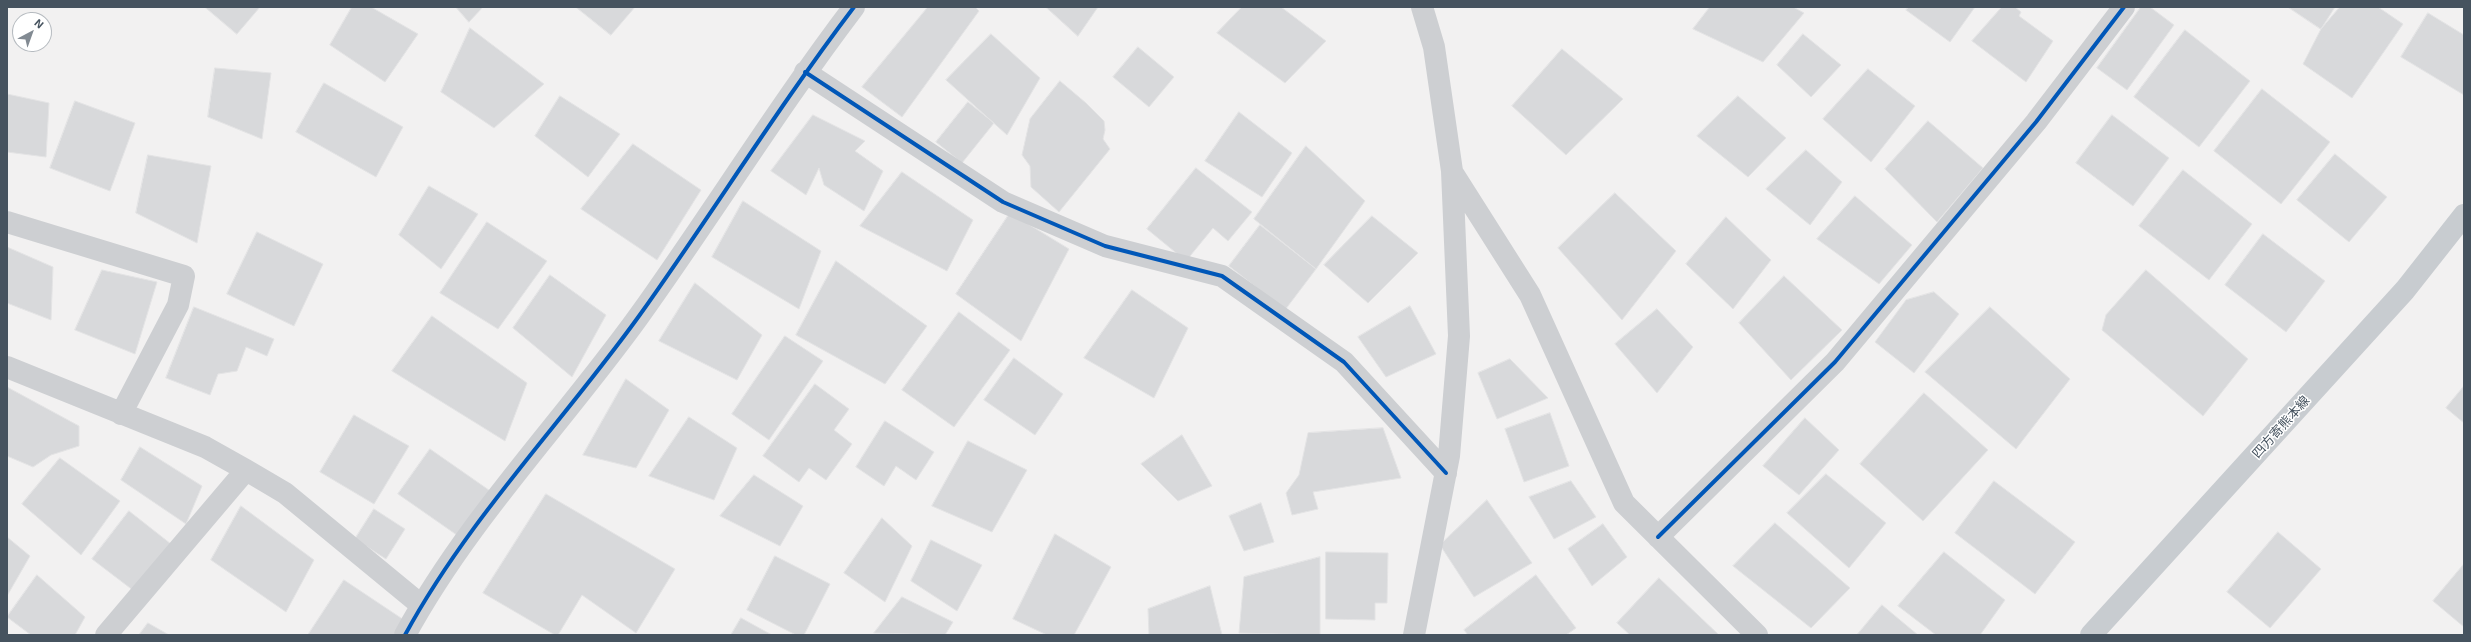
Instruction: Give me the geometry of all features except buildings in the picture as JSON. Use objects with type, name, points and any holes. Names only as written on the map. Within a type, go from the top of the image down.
[{"type":"main road","name":"四方寄熊本線","points":[[2092,635],[2405,290],[2464,214]]},
{"type":"street","points":[[405,635],[421,605],[464,540],[638,317],[805,72],[854,7]]},
{"type":"street","points":[[1414,635],[1446,473],[1459,336],[1452,171],[1434,47],[1422,7]]},
{"type":"street","points":[[1658,537],[1835,362],[2036,122],[2124,7]]},
{"type":"street","points":[[805,72],[1003,202],[1105,246],[1222,276],[1344,362],[1446,473]]},
{"type":"street","points":[[1452,171],[1530,296],[1624,503],[1757,635]]},
{"type":"street","points":[[7,222],[184,276],[178,305],[121,414]]},
{"type":"street","points":[[7,367],[205,447],[246,470],[285,493],[421,605]]},
{"type":"street","points":[[106,635],[246,470]]},
{"type":"cycle path","points":[[405,635],[430,592],[457,551],[486,511],[579,395],[639,316],[799,83],[854,7]]},
{"type":"cycle path","points":[[1658,537],[1835,362],[2036,122],[2124,7]]},
{"type":"cycle path","points":[[805,72],[1003,202],[1105,246],[1222,276],[1344,362],[1446,473]]}]
